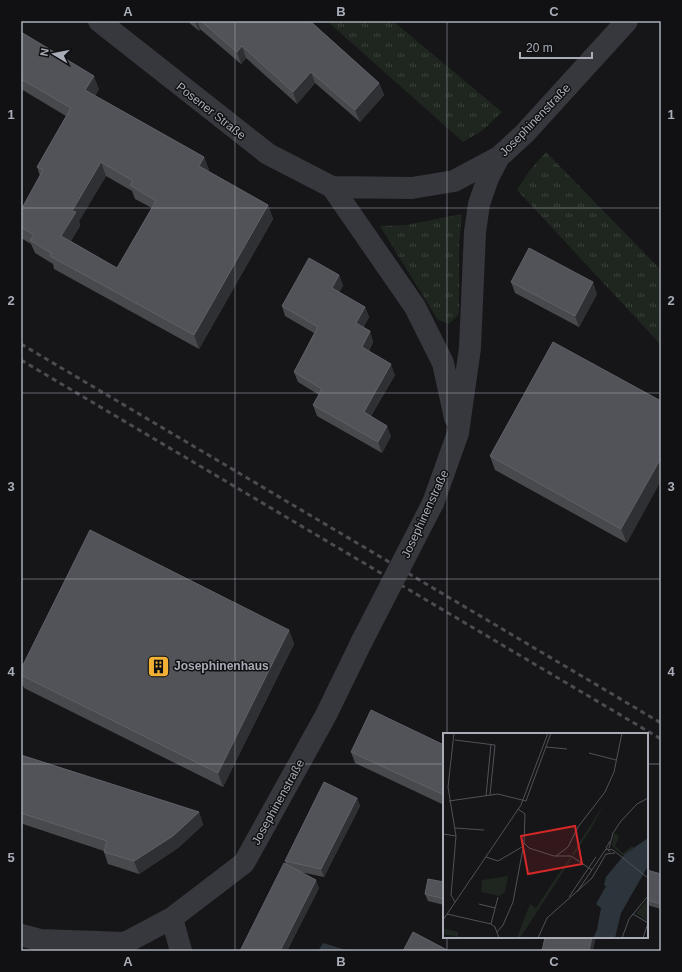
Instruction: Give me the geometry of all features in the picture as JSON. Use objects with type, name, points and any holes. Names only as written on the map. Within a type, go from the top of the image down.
[{"type":"street","name":"Posener Straße","points":[[99,21],[268,154],[332,187],[412,188],[454,181],[499,157]]},
{"type":"street","name":"Josephinenstraße","points":[[130,947],[172,918],[244,862],[326,715],[362,641],[433,503],[458,433],[470,348],[475,232],[479,204],[488,178],[499,157],[525,133],[627,21]]},
{"type":"street","name":"Posener Straße","points":[[332,187],[415,306],[443,363],[458,433]]},
{"type":"street","points":[[172,918],[181,951]]},
{"type":"street","points":[[21,935],[40,940],[130,947]]},
{"type":"green space","points":[[327,21],[393,21],[502,112],[483,130],[463,142]]},
{"type":"green space","points":[[546,152],[661,270],[661,345],[517,190],[530,170]]},
{"type":"green space","points":[[462,214],[459,244],[459,314],[449,324],[438,320],[380,226],[406,225]]},
{"type":"shaded area","points":[[323,943],[349,951],[318,951]]},
{"type":"building","points":[[201,21],[310,21],[379,83],[355,110],[311,72],[293,92],[242,46],[237,52]]},
{"type":"building","points":[[21,32],[94,76],[85,90],[204,157],[199,166],[268,205],[194,335],[50,256],[51,253],[30,240],[34,235],[21,227],[21,210],[43,170],[37,167],[71,108],[21,79]],"holes":[[[101,162],[133,181],[130,185],[156,201],[117,268],[61,236],[76,212],[72,211]]]},
{"type":"building","points":[[529,248],[593,282],[575,316],[511,282]]},
{"type":"building","points":[[309,258],[339,275],[332,288],[365,307],[356,323],[370,331],[362,347],[391,364],[364,412],[387,426],[378,442],[313,405],[322,389],[294,372],[318,327],[282,306]]},
{"type":"building","points":[[553,342],[661,401],[661,458],[621,529],[490,456]]},
{"type":"building","name":"Josephinenhaus","points":[[90,530],[289,630],[218,773],[21,675],[21,669]]},
{"type":"building","points":[[371,710],[443,745],[443,795],[351,752]]},
{"type":"building","points":[[21,755],[199,812],[173,836],[134,861],[104,852],[107,841],[21,813]]},
{"type":"building","points":[[324,782],[357,798],[321,869],[285,861]]},
{"type":"building","points":[[284,863],[316,880],[280,951],[240,951]]},
{"type":"building","points":[[648,870],[661,874],[661,904],[648,900]]},
{"type":"building","points":[[428,879],[443,882],[443,899],[425,894]]},
{"type":"building","points":[[413,932],[449,951],[403,951]]},
{"type":"building","points":[[545,938],[592,938],[589,951],[542,951]]},
{"type":"railway","points":[[21,344],[661,723]]},
{"type":"railway","points":[[21,360],[661,739]]},
{"type":"place","name":"Josephinenhaus","points":[[159,666]]}]
